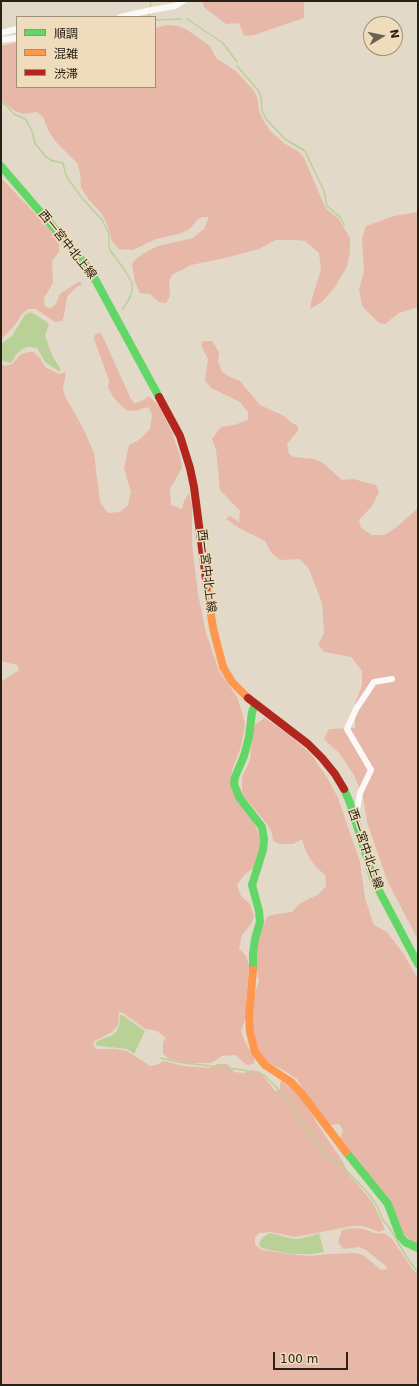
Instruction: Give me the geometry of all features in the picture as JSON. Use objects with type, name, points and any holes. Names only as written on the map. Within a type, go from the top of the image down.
[{"type":"main road","name":"西一宮中北上線","points":[[1,166],[72,248],[92,275],[180,436],[194,487],[213,628],[223,667],[232,682],[255,704],[296,734],[322,758],[335,774],[344,789],[354,816],[374,880],[383,900],[418,964]]},
{"type":"main road","points":[[255,704],[252,712],[250,737],[235,777],[234,784],[239,797],[262,827],[264,840],[263,850],[252,885],[259,911],[260,922],[255,939],[253,954],[253,981],[249,1016],[250,1032],[255,1052],[265,1065],[291,1082],[299,1090],[347,1154],[388,1204],[400,1236],[405,1242],[418,1248]]},
{"type":"street","points":[[125,16],[175,6],[183,1]]},
{"type":"street","points":[[1,33],[16,28]]},
{"type":"street","points":[[1,40],[16,38]]},
{"type":"street","points":[[354,816],[357,810],[360,793],[371,770],[347,729],[356,709],[374,682],[392,679]]},
{"type":"shaded area","points":[[202,1],[304,1],[304,18],[254,35],[244,36],[239,23],[226,24],[204,7]]},
{"type":"shaded area","points":[[167,25],[186,29],[210,46],[216,58],[236,71],[255,92],[259,111],[270,131],[284,143],[299,152],[304,158],[326,209],[338,218],[350,238],[350,252],[347,266],[335,287],[322,302],[310,309],[321,270],[319,253],[305,241],[295,240],[276,240],[259,249],[191,265],[172,275],[169,283],[170,296],[166,303],[159,302],[150,294],[140,293],[135,282],[132,264],[136,259],[158,246],[193,238],[204,229],[209,217],[202,217],[197,220],[190,229],[182,233],[156,239],[133,250],[119,249],[112,241],[107,224],[102,214],[89,200],[81,188],[80,172],[77,163],[56,142],[49,132],[43,117],[37,112],[23,114],[15,111],[1,100],[1,46],[16,42],[16,88],[156,88],[156,28]]},
{"type":"shaded area","points":[[1,178],[51,230],[59,242],[59,252],[52,261],[53,283],[44,298],[45,307],[51,308],[56,304],[60,294],[80,281],[82,284],[75,288],[67,297],[62,321],[55,322],[36,309],[28,309],[1,339]]},
{"type":"shaded area","points":[[418,212],[418,307],[399,313],[385,324],[379,323],[362,306],[359,289],[364,271],[362,239],[366,226],[394,216]]},
{"type":"shaded area","points":[[30,312],[49,324],[45,336],[53,357],[60,368],[60,372],[45,362],[37,348],[27,347],[21,350],[12,362],[9,363],[1,360],[1,344],[12,336],[25,315]]},
{"type":"shaded area","points":[[101,333],[131,399],[134,403],[142,401],[149,396],[159,406],[172,432],[180,456],[182,468],[170,489],[171,505],[182,509],[184,501],[189,493],[192,505],[192,544],[198,594],[206,633],[219,671],[237,697],[245,724],[241,747],[232,770],[231,787],[236,798],[254,822],[260,838],[259,850],[253,868],[244,875],[237,885],[241,896],[250,904],[254,916],[251,924],[242,935],[239,948],[246,956],[249,966],[245,1019],[241,1031],[245,1042],[255,1059],[253,1064],[246,1065],[236,1055],[222,1056],[211,1063],[183,1063],[169,1059],[163,1054],[163,1042],[166,1038],[157,1031],[145,1029],[123,1013],[119,1012],[118,1025],[112,1032],[94,1041],[93,1045],[97,1049],[127,1051],[150,1066],[164,1061],[184,1066],[209,1068],[218,1064],[227,1064],[234,1072],[244,1073],[252,1070],[260,1072],[275,1091],[280,1090],[280,1083],[283,1079],[293,1085],[343,1162],[349,1175],[374,1205],[385,1229],[379,1232],[363,1226],[352,1226],[295,1237],[271,1232],[259,1233],[255,1238],[255,1245],[262,1250],[297,1255],[313,1256],[356,1253],[363,1255],[381,1270],[387,1269],[386,1266],[366,1250],[359,1247],[343,1249],[338,1242],[342,1230],[352,1228],[364,1229],[374,1233],[386,1234],[392,1239],[413,1270],[418,1274],[418,1380],[414,1385],[1,1385],[1,682],[19,670],[17,665],[1,661],[1,364],[5,366],[12,364],[21,354],[34,352],[40,358],[45,367],[59,374],[66,372],[63,389],[65,396],[84,430],[94,453],[100,502],[108,513],[120,512],[128,505],[131,492],[124,468],[129,445],[139,440],[150,429],[152,414],[148,407],[135,411],[126,410],[113,397],[108,387],[109,380],[94,339],[95,334]]},
{"type":"shaded area","points":[[203,341],[212,341],[219,352],[218,361],[222,372],[240,381],[260,405],[284,416],[298,426],[298,431],[287,444],[289,454],[294,457],[314,459],[323,463],[342,480],[353,479],[376,485],[379,492],[372,506],[359,520],[361,528],[372,535],[385,535],[398,526],[418,508],[418,940],[387,880],[367,822],[363,796],[354,775],[340,754],[324,739],[329,729],[355,728],[355,703],[362,686],[362,671],[351,657],[324,652],[318,645],[324,633],[322,603],[309,569],[300,559],[280,560],[271,552],[265,541],[239,528],[226,519],[230,516],[239,522],[240,511],[220,490],[216,450],[212,439],[221,427],[234,425],[248,420],[248,412],[240,402],[211,388],[205,380],[208,359],[201,346]]},
{"type":"shaded area","points":[[265,718],[289,735],[311,754],[328,779],[338,798],[360,862],[365,898],[374,925],[387,932],[405,956],[418,979],[418,1245],[413,1243],[402,1232],[340,1140],[343,1130],[339,1124],[330,1125],[305,1093],[297,1079],[269,1063],[261,1056],[255,1041],[252,1021],[253,999],[259,981],[256,964],[257,944],[266,918],[271,915],[292,912],[299,904],[319,894],[326,886],[325,875],[315,866],[306,852],[302,839],[293,844],[279,844],[273,841],[272,833],[267,824],[242,794],[242,777],[250,760],[253,726]]},
{"type":"shaded area","points":[[120,1015],[145,1031],[134,1054],[127,1049],[96,1045],[96,1042],[99,1040],[111,1036],[116,1032],[119,1026]]},
{"type":"shaded area","points":[[270,1233],[297,1239],[319,1233],[324,1252],[292,1254],[260,1247],[259,1244],[262,1238]]},
{"type":"waterway","points":[[150,9],[151,1]]},
{"type":"waterway","points":[[156,20],[181,19]]},
{"type":"waterway","points":[[187,19],[223,43],[237,62]]},
{"type":"waterway","points":[[237,66],[258,90],[261,96],[262,111],[266,119],[285,139],[305,151],[324,191],[327,206],[340,217],[344,225]]},
{"type":"waterway","points":[[1,102],[14,114],[25,119],[32,131],[35,143],[46,157],[53,161],[63,163],[68,179],[82,198],[102,220],[109,234],[110,250],[132,283],[130,297],[123,309]]},
{"type":"waterway","points":[[161,1058],[177,1062],[243,1070],[264,1075],[284,1095],[328,1158],[342,1166],[368,1193],[407,1258],[418,1272]]},
{"type":"traffic: fast","points":[[1,166],[85,264],[96,281],[159,397]]},
{"type":"traffic: fast","points":[[253,970],[255,939],[260,922],[259,911],[252,885],[263,850],[264,840],[262,827],[239,797],[234,784],[235,777],[244,756],[249,737],[252,712],[255,705]]},
{"type":"traffic: fast","points":[[344,789],[350,803],[374,881],[418,964]]},
{"type":"traffic: fast","points":[[346,1152],[388,1204],[400,1236],[405,1242],[418,1248]]},
{"type":"traffic: slow","points":[[207,587],[213,628],[223,667],[232,682],[248,698]]},
{"type":"traffic: slow","points":[[253,970],[249,1016],[250,1032],[255,1052],[265,1065],[291,1082],[302,1094],[346,1152]]},
{"type":"traffic: jam","points":[[159,397],[180,436],[190,468],[194,487],[207,587]]},
{"type":"traffic: jam","points":[[248,698],[308,744],[335,774],[344,789]]}]
